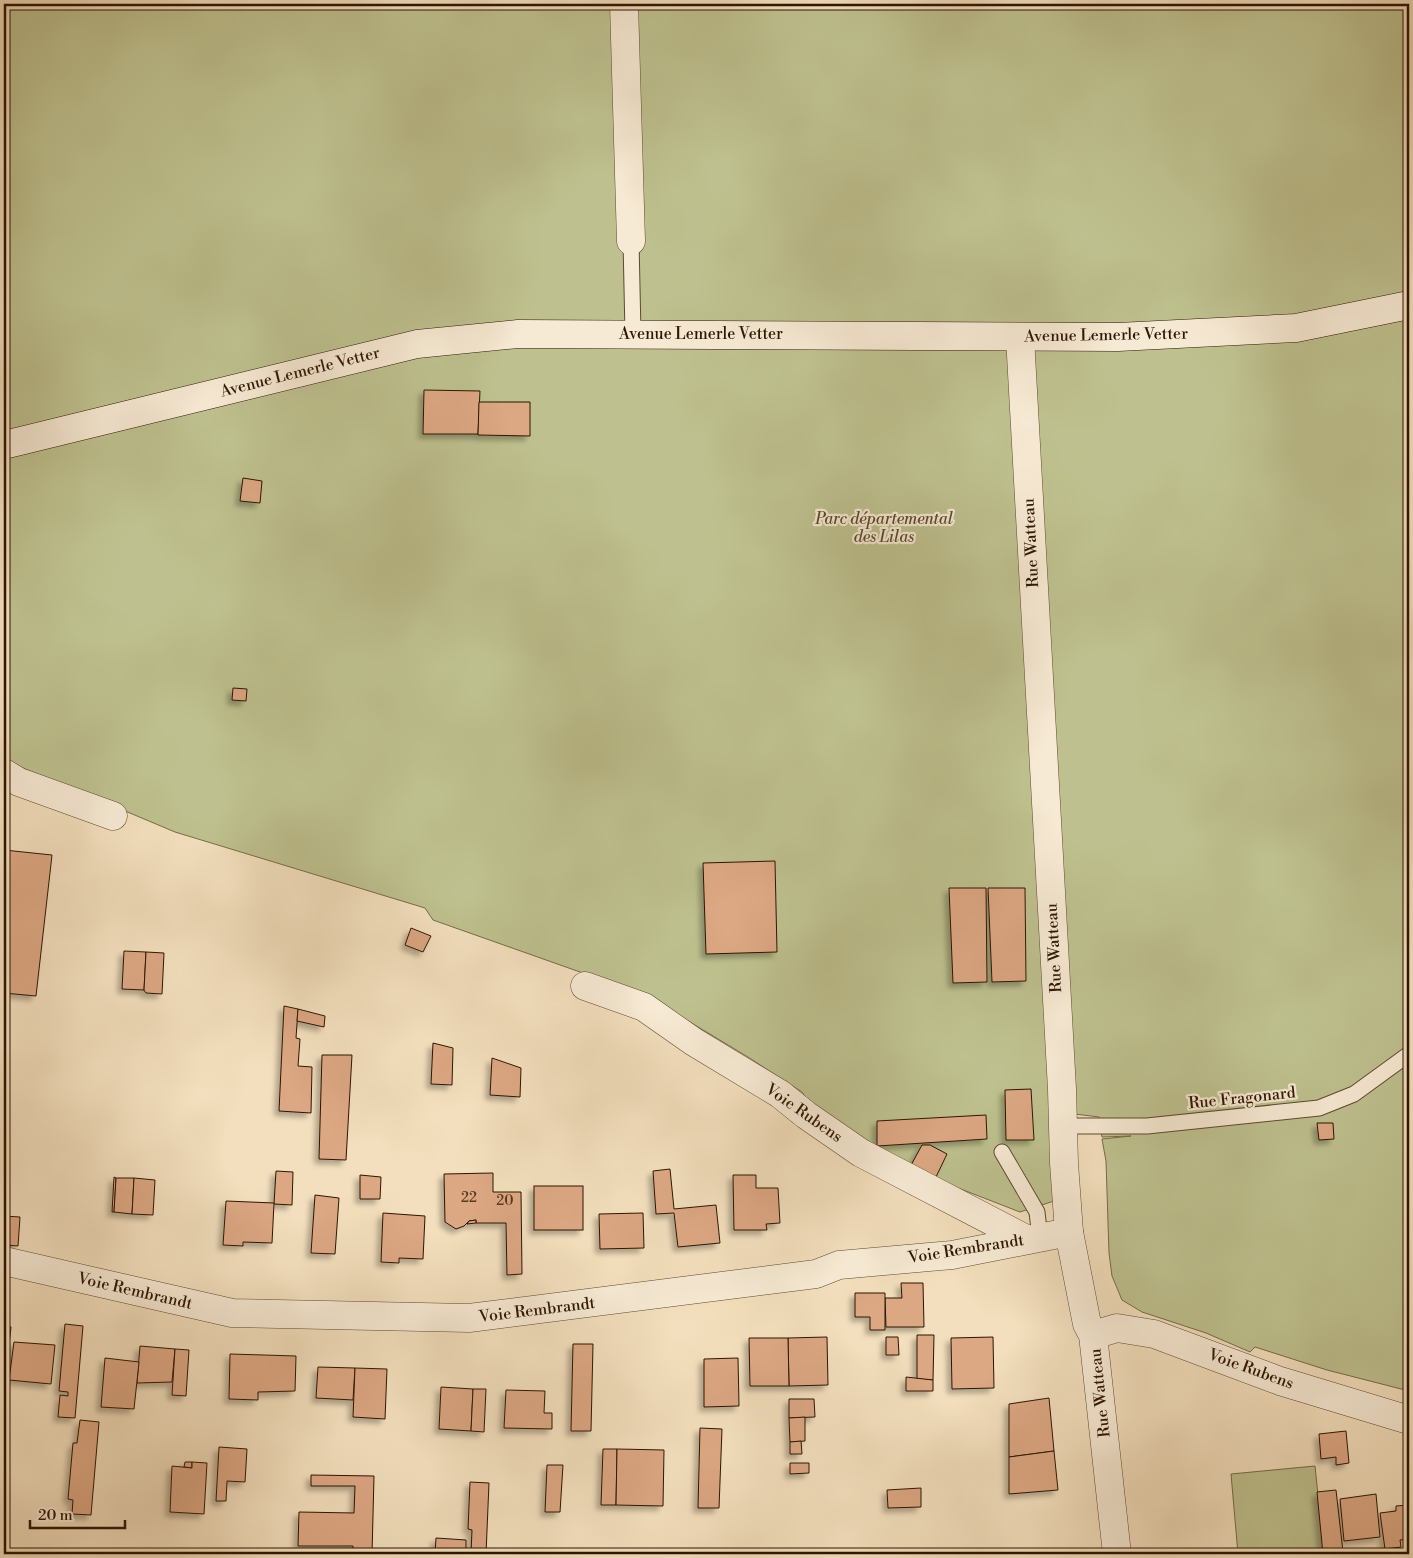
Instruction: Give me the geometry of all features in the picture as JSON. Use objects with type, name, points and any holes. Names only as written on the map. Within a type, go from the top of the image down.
[{"type":"street","points":[[624,4],[631,241]]},
{"type":"street","name":"Avenue Lemerle Vetter","points":[[4,445],[417,344],[518,334],[633,333],[1118,337],[1296,328],[1409,305]]},
{"type":"street","name":"Rue Watteau","points":[[1020,337],[1069,1232],[1087,1324],[1094,1334],[1117,1554]]},
{"type":"street","points":[[4,773],[19,782],[113,816]]},
{"type":"street","name":"Voie Rubens","points":[[585,986],[644,1007],[694,1042],[780,1094],[806,1115],[861,1152],[1033,1238]]},
{"type":"street","name":"Voie Rembrandt","points":[[4,1261],[232,1313],[469,1318],[816,1274],[839,1265],[952,1255],[1069,1232]]},
{"type":"street","name":"Voie Rubens","points":[[1094,1334],[1117,1328],[1154,1334],[1280,1381],[1409,1420]]},
{"type":"lane","points":[[631,241],[633,333]]},
{"type":"lane","name":"Rue Fragonard","points":[[1062,1126],[1147,1126],[1319,1108],[1354,1094],[1409,1054]]},
{"type":"lane","points":[[1002,1152],[1037,1212],[1033,1238]]},
{"type":"green space","name":"Parc départemental des Lilas","points":[[4,4],[1409,4],[1409,1391],[1327,1370],[1255,1347],[1250,1352],[1206,1333],[1142,1312],[1122,1300],[1112,1276],[1109,1253],[1106,1161],[1102,1139],[1131,1136],[1102,1137],[1099,1117],[1050,1111],[1054,1201],[1020,1212],[935,1179],[817,1113],[802,1092],[645,995],[433,920],[425,908],[175,832],[4,760]]},
{"type":"green space","points":[[1315,1466],[1324,1554],[1238,1554],[1231,1474]]},
{"type":"building","points":[[424,390],[480,391],[478,434],[423,434]]},
{"type":"building","points":[[479,402],[530,402],[530,436],[478,435]]},
{"type":"building","points":[[243,478],[262,481],[260,503],[240,501]]},
{"type":"building","points":[[233,688],[247,689],[246,701],[232,700]]},
{"type":"building","points":[[4,850],[52,855],[36,996],[4,993]]},
{"type":"building","points":[[775,861],[777,952],[706,954],[703,863]]},
{"type":"building","points":[[949,888],[986,888],[987,982],[953,983]]},
{"type":"building","points":[[988,888],[1025,888],[1026,981],[992,982]]},
{"type":"building","points":[[411,928],[431,936],[423,952],[405,945]]},
{"type":"building","points":[[124,951],[146,952],[144,990],[122,989]]},
{"type":"building","points":[[146,952],[164,953],[162,994],[146,993],[144,990]]},
{"type":"building","points":[[284,1006],[298,1009],[296,1038],[300,1039],[298,1066],[312,1067],[311,1113],[279,1111]]},
{"type":"building","points":[[298,1009],[325,1016],[324,1027],[297,1021]]},
{"type":"building","points":[[433,1043],[453,1048],[452,1085],[431,1084]]},
{"type":"building","points":[[322,1055],[352,1055],[346,1160],[319,1159]]},
{"type":"building","points":[[492,1058],[521,1068],[520,1097],[490,1095]]},
{"type":"building","points":[[1031,1089],[1034,1140],[1006,1140],[1005,1090]]},
{"type":"building","points":[[986,1115],[987,1139],[877,1146],[877,1121]]},
{"type":"building","points":[[1317,1123],[1333,1123],[1334,1139],[1319,1140]]},
{"type":"building","points":[[922,1145],[930,1145],[947,1154],[935,1179],[910,1167]]},
{"type":"building","points":[[670,1169],[674,1209],[716,1205],[720,1243],[678,1247],[674,1213],[656,1214],[653,1171]]},
{"type":"building","points":[[276,1171],[293,1172],[292,1205],[274,1204]]},
{"type":"building","points":[[493,1173],[493,1192],[521,1192],[522,1274],[507,1275],[506,1223],[476,1223],[476,1220],[469,1221],[464,1226],[456,1229],[445,1222],[444,1174]]},
{"type":"building","points":[[360,1175],[381,1177],[380,1199],[360,1199]]},
{"type":"building","points":[[733,1175],[756,1175],[756,1188],[778,1188],[780,1223],[766,1224],[767,1230],[734,1230]]},
{"type":"building","points":[[114,1177],[116,1178],[114,1212],[112,1212]]},
{"type":"building","points":[[116,1178],[134,1178],[132,1214],[114,1212]]},
{"type":"building","points":[[134,1178],[155,1180],[153,1215],[132,1214]]},
{"type":"building","points":[[534,1186],[583,1186],[583,1230],[534,1230]]},
{"type":"building","points":[[315,1195],[339,1198],[335,1254],[311,1253]]},
{"type":"building","points":[[226,1201],[274,1203],[272,1243],[243,1242],[243,1246],[223,1245]]},
{"type":"building","points":[[383,1213],[425,1216],[423,1259],[399,1258],[399,1263],[381,1262]]},
{"type":"building","points":[[643,1213],[644,1248],[600,1249],[599,1214]]},
{"type":"building","points":[[4,1216],[20,1217],[18,1246],[4,1245]]},
{"type":"building","points":[[476,1220],[476,1223],[467,1224],[469,1221]]},
{"type":"building","points":[[901,1283],[923,1283],[924,1327],[886,1327],[885,1298],[902,1298]]},
{"type":"building","points":[[855,1293],[885,1293],[885,1330],[870,1330],[870,1317],[855,1317]]},
{"type":"building","points":[[65,1324],[83,1326],[75,1418],[58,1417],[60,1395],[68,1396],[68,1392],[59,1391]]},
{"type":"building","points":[[4,1326],[11,1327],[7,1363],[4,1362]]},
{"type":"building","points":[[917,1335],[934,1335],[933,1380],[917,1379]]},
{"type":"building","points":[[827,1337],[828,1385],[789,1386],[788,1338]]},
{"type":"building","points":[[886,1337],[898,1337],[899,1355],[886,1355]]},
{"type":"building","points":[[993,1337],[994,1388],[952,1389],[951,1338]]},
{"type":"building","points":[[749,1338],[788,1338],[789,1386],[750,1386]]},
{"type":"building","points":[[14,1342],[55,1345],[51,1384],[9,1380]]},
{"type":"building","points":[[573,1344],[593,1344],[591,1431],[571,1431]]},
{"type":"building","points":[[140,1346],[175,1349],[172,1382],[137,1383]]},
{"type":"building","points":[[175,1349],[189,1350],[186,1396],[172,1395]]},
{"type":"building","points":[[230,1354],[296,1356],[295,1391],[258,1392],[258,1400],[229,1399]]},
{"type":"building","points":[[105,1358],[139,1362],[134,1409],[101,1407]]},
{"type":"building","points":[[738,1358],[739,1406],[704,1407],[704,1359]]},
{"type":"building","points":[[318,1367],[355,1368],[353,1400],[316,1398]]},
{"type":"building","points":[[355,1368],[387,1369],[385,1419],[353,1417]]},
{"type":"building","points":[[4,1371],[9,1372],[6,1402],[4,1401]]},
{"type":"building","points":[[906,1377],[933,1380],[933,1391],[906,1391]]},
{"type":"building","points":[[441,1387],[473,1389],[471,1431],[439,1429]]},
{"type":"building","points":[[473,1389],[486,1389],[484,1432],[471,1431]]},
{"type":"building","points":[[506,1390],[545,1391],[544,1413],[552,1413],[552,1429],[504,1428]]},
{"type":"building","points":[[1049,1398],[1054,1451],[1009,1457],[1009,1404]]},
{"type":"building","points":[[789,1399],[814,1399],[815,1417],[789,1418]]},
{"type":"building","points":[[805,1417],[805,1441],[790,1442],[789,1418]]},
{"type":"building","points":[[80,1420],[99,1422],[91,1515],[72,1514],[73,1500],[68,1499],[73,1443],[77,1443]]},
{"type":"building","points":[[700,1428],[722,1429],[719,1508],[698,1508]]},
{"type":"building","points":[[1346,1431],[1349,1463],[1336,1465],[1336,1457],[1321,1459],[1319,1434]]},
{"type":"building","points":[[801,1441],[802,1454],[790,1454],[790,1442]]},
{"type":"building","points":[[219,1447],[247,1449],[245,1482],[227,1481],[226,1501],[216,1501]]},
{"type":"building","points":[[603,1449],[617,1449],[616,1505],[601,1505]]},
{"type":"building","points":[[617,1449],[664,1450],[663,1506],[616,1505]]},
{"type":"building","points":[[1054,1451],[1058,1490],[1009,1494],[1009,1457]]},
{"type":"building","points":[[185,1462],[192,1462],[192,1468],[184,1467]]},
{"type":"building","points":[[192,1462],[207,1463],[204,1514],[170,1512],[172,1466],[192,1468]]},
{"type":"building","points":[[790,1463],[809,1463],[809,1473],[790,1474]]},
{"type":"building","points":[[547,1465],[563,1465],[560,1512],[545,1512]]},
{"type":"building","points":[[311,1475],[374,1476],[372,1554],[353,1554],[353,1546],[298,1546],[299,1512],[354,1513],[355,1486],[311,1486]]},
{"type":"building","points":[[470,1482],[489,1483],[486,1554],[471,1554],[472,1530],[468,1529]]},
{"type":"building","points":[[921,1488],[921,1507],[888,1508],[887,1490]]},
{"type":"building","points":[[1336,1490],[1343,1552],[1323,1554],[1317,1492]]},
{"type":"building","points":[[1376,1494],[1380,1537],[1344,1541],[1340,1499]]},
{"type":"building","points":[[1409,1505],[1409,1539],[1400,1540],[1401,1547],[1385,1549],[1380,1513],[1396,1511],[1396,1506]]},
{"type":"building","points":[[436,1538],[466,1540],[466,1554],[435,1554]]},
{"type":"building","points":[[1402,1552],[1402,1554],[1387,1554],[1387,1553]]}]
